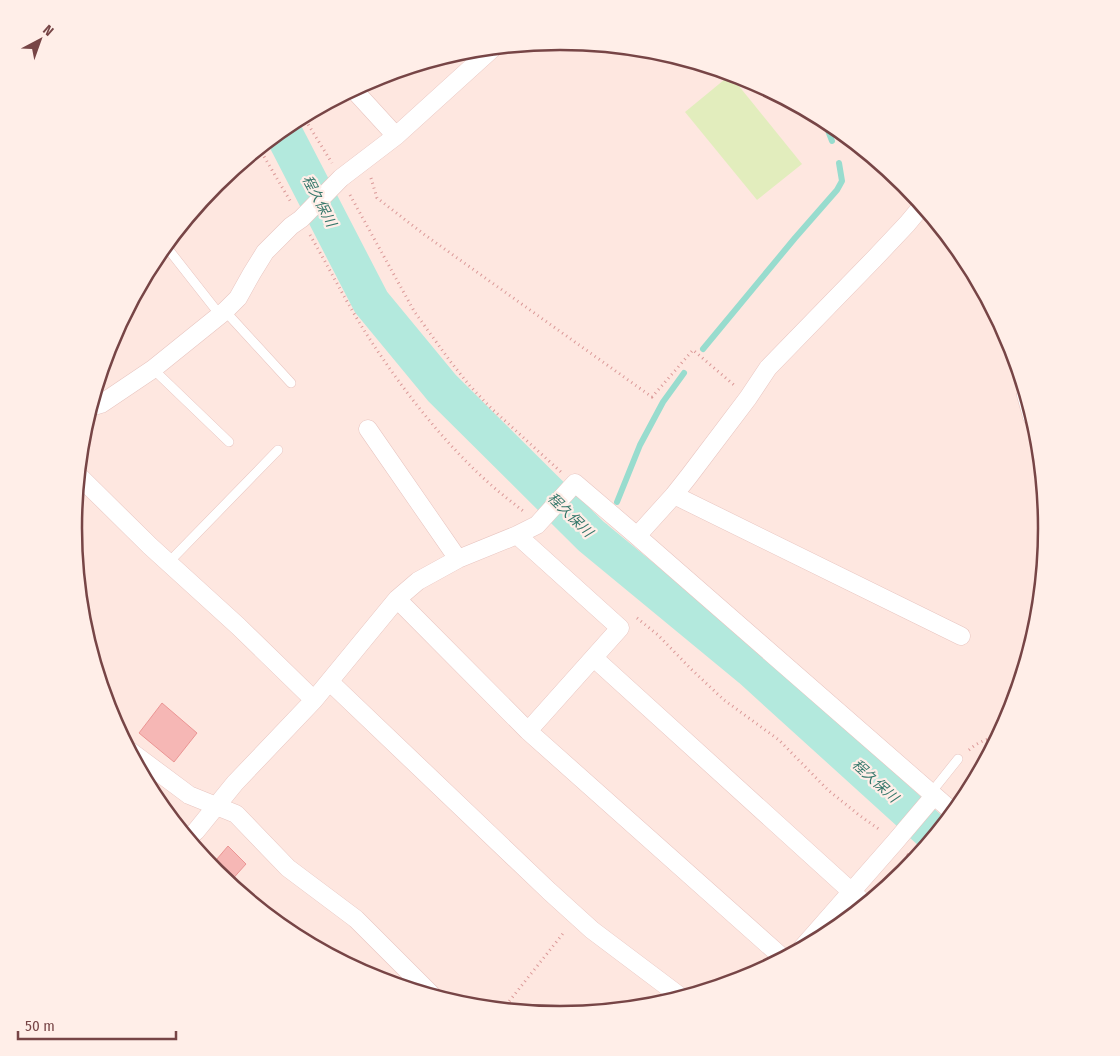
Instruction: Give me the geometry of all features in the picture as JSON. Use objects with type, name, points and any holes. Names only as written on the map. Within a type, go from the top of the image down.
[{"type":"street","points":[[98,405],[153,369],[222,313],[238,298],[266,252],[291,226],[301,219],[339,179],[396,136],[484,56]]},
{"type":"street","points":[[359,94],[396,136]]},
{"type":"street","points":[[636,536],[674,495],[748,398],[768,368],[918,211]]},
{"type":"street","points":[[368,429],[458,559]]},
{"type":"street","points":[[85,481],[168,563],[238,626],[314,700]]},
{"type":"street","points":[[193,833],[235,783],[330,682],[397,599],[418,581],[458,559],[537,526],[573,485],[636,536],[932,799],[947,808]]},
{"type":"street","points":[[674,495],[961,636]]},
{"type":"street","points":[[518,535],[620,628],[528,731]]},
{"type":"street","points":[[397,599],[528,731],[778,953]]},
{"type":"street","points":[[594,658],[860,900]]},
{"type":"street","points":[[330,682],[548,891],[592,930],[674,992]]},
{"type":"street","points":[[142,759],[189,795],[236,814],[288,868],[356,919],[423,986]]},
{"type":"street","points":[[817,930],[932,799]]},
{"type":"lane","points":[[171,252],[222,313],[291,383]]},
{"type":"lane","points":[[153,369],[229,442]]},
{"type":"lane","points":[[168,563],[278,450]]},
{"type":"lane","points":[[932,799],[934,789],[958,759]]},
{"type":"path","points":[[307,123],[414,311],[450,361],[491,408],[573,485]]},
{"type":"path","points":[[365,158],[377,198],[425,235],[652,397],[693,350],[748,398]]},
{"type":"path","points":[[958,759],[977,743],[989,738]]},
{"type":"path","points":[[508,1003],[577,916]]},
{"type":"green space","points":[[725,79],[737,84],[802,164],[757,200],[685,112]]},
{"type":"building","points":[[162,703],[197,733],[174,762],[139,733]]},
{"type":"building","points":[[228,846],[246,864],[234,877],[216,860]]},
{"type":"waterway","points":[[829,133],[832,141]]},
{"type":"waterway","name":"程久保川","points":[[286,137],[371,302],[442,388],[591,536],[751,668],[930,830]]},
{"type":"waterway","points":[[703,349],[837,190],[842,181],[839,163]]},
{"type":"waterway","points":[[617,502],[640,445],[663,402],[684,373]]},
{"type":"waterway","points":[[598,541],[605,527]]}]
